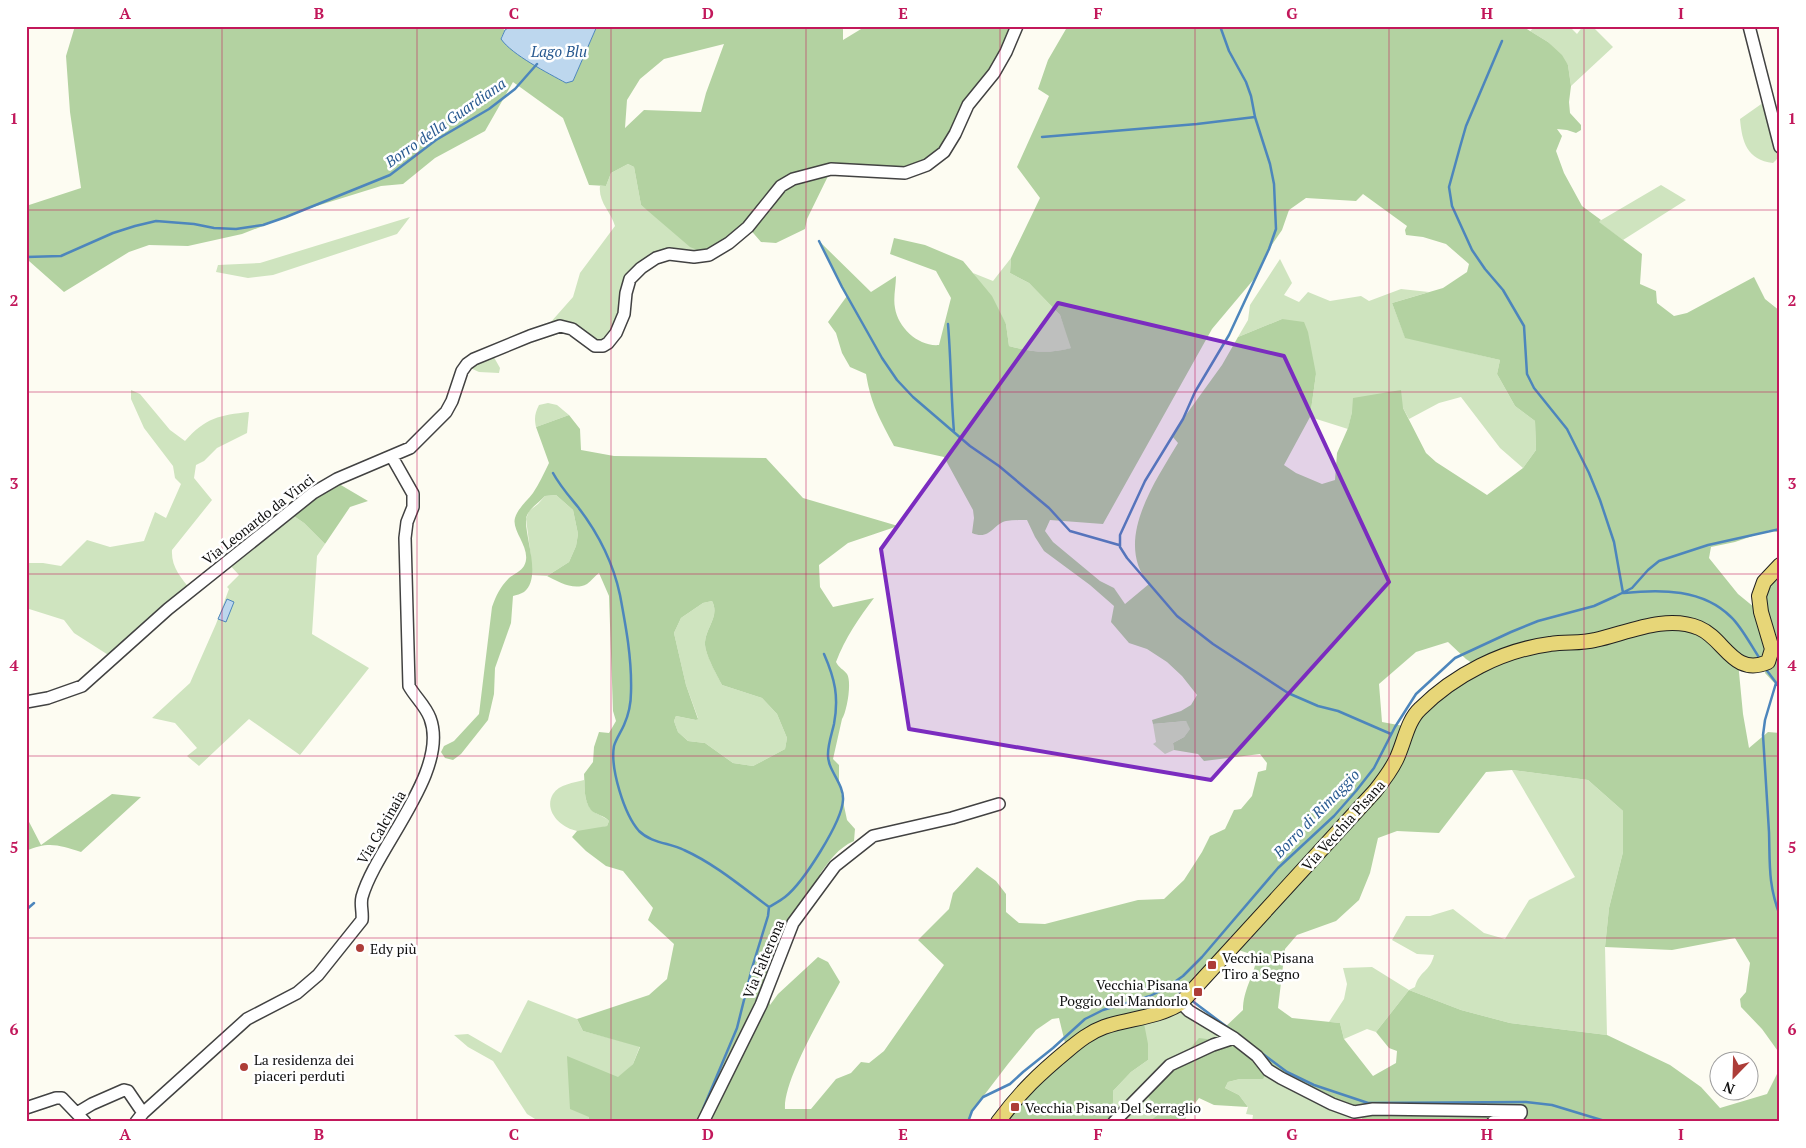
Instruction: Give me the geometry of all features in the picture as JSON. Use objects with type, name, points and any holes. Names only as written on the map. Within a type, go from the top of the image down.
[{"type":"main road","name":"Via Vecchia Pisana","points":[[998,1122],[1016,1097],[1030,1082],[1090,1034],[1104,1027],[1170,1010],[1181,1003],[1375,792],[1396,759],[1418,710],[1445,688],[1479,667],[1529,647],[1552,643],[1593,641],[1633,629],[1666,624],[1684,624],[1698,628],[1710,634],[1738,662],[1750,667],[1760,666],[1768,662],[1772,649],[1761,612],[1759,596],[1764,582],[1780,565]]},
{"type":"street","name":"Via Leonardo da Vinci","points":[[26,702],[48,698],[82,686],[168,609],[312,492],[337,479],[410,448],[438,421],[452,401],[462,371],[474,359],[560,326],[572,329],[595,346],[603,346],[616,333],[624,314],[626,292],[630,279],[641,268],[656,258],[669,254],[694,257],[709,255],[729,243],[748,226],[781,186],[793,179],[831,170],[905,173],[927,165],[944,152],[955,134],[968,105],[994,74],[1017,26]]},
{"type":"street","points":[[1749,26],[1778,144]]},
{"type":"street","name":"Via Calcinaia","points":[[139,1117],[247,1019],[297,993],[318,975],[362,920],[360,905],[370,875],[417,795],[430,762],[433,732],[430,718],[419,698],[409,686],[405,538],[413,507],[413,494],[392,457]]},
{"type":"street","name":"Via Falterona","points":[[703,1122],[760,1005],[793,923],[835,866],[873,836],[952,818],[999,804]]},
{"type":"street","points":[[1181,1003],[1189,1011],[1234,1038],[1257,1056],[1268,1070],[1332,1104],[1354,1112],[1373,1109],[1521,1111],[1522,1113],[1518,1117],[1493,1122]]},
{"type":"street","points":[[1114,1122],[1170,1065],[1212,1045],[1234,1038]]},
{"type":"street","points":[[26,1108],[56,1098],[62,1098],[81,1118],[92,1104],[124,1090],[128,1091],[139,1117]]},
{"type":"highlighted area","points":[[1058,303],[1284,356],[1389,582],[1211,780],[909,729],[881,549]]},
{"type":"green space","points":[[75,26],[498,26],[505,30],[501,38],[573,81],[597,26],[843,26],[843,40],[866,26],[1017,26],[944,152],[905,173],[831,170],[807,219],[805,229],[776,243],[761,242],[748,227],[709,255],[690,247],[641,205],[634,167],[628,164],[611,173],[606,186],[589,185],[563,118],[513,82],[485,131],[435,158],[403,184],[381,186],[307,209],[242,234],[188,246],[149,245],[129,252],[64,292],[29,261],[26,263],[26,206],[81,188],[70,112],[66,56]],"holes":[[[724,44],[701,112],[644,110],[625,128],[627,100],[640,79],[664,59]]]},
{"type":"green space","points":[[1075,26],[1132,29],[1133,26],[1522,26],[1548,42],[1562,55],[1568,65],[1571,86],[1570,113],[1581,125],[1581,130],[1576,133],[1557,129],[1562,136],[1556,151],[1564,173],[1582,206],[1601,220],[1599,222],[1642,254],[1640,284],[1656,291],[1657,303],[1674,316],[1687,313],[1754,277],[1765,299],[1780,311],[1780,533],[1770,530],[1735,542],[1711,547],[1709,558],[1738,594],[1760,612],[1759,596],[1780,565],[1780,689],[1765,673],[1767,663],[1738,662],[1743,714],[1749,748],[1768,732],[1780,733],[1780,1054],[1762,1029],[1741,1007],[1740,999],[1746,992],[1750,963],[1735,938],[1672,950],[1605,947],[1609,908],[1623,852],[1623,811],[1588,780],[1512,770],[1486,772],[1439,833],[1397,831],[1378,838],[1370,873],[1359,900],[1336,921],[1297,935],[1285,949],[1278,1008],[1292,1018],[1340,1023],[1344,1039],[1373,1076],[1396,1063],[1397,1051],[1389,1048],[1376,1032],[1409,990],[1461,1010],[1510,1023],[1607,1035],[1670,1065],[1701,1087],[1708,1095],[1708,1100],[1713,1100],[1720,1108],[1747,1100],[1758,1100],[1758,1097],[1767,1094],[1780,1068],[1780,1122],[1361,1122],[1363,1112],[1354,1112],[1268,1070],[1263,1079],[1240,1079],[1228,1082],[1225,1088],[1239,1095],[1248,1107],[1214,1105],[1199,1098],[1186,1115],[1185,1122],[1149,1122],[1163,1110],[1143,1092],[1181,1059],[1199,1038],[1214,1040],[1233,1038],[1221,1031],[1243,1010],[1243,1003],[1257,956],[1232,948],[1181,1003],[1143,1018],[1148,1044],[1148,1060],[1131,1072],[1113,1091],[1114,1122],[1003,1122],[1067,1051],[1059,1018],[1052,1019],[1036,1030],[972,1111],[968,1122],[588,1122],[589,1117],[570,1109],[567,1056],[618,1077],[633,1064],[640,1047],[583,1031],[577,1019],[649,995],[667,979],[674,944],[648,920],[653,908],[623,871],[606,866],[586,851],[572,837],[577,831],[607,826],[609,821],[605,817],[593,812],[588,806],[584,774],[593,762],[594,747],[599,732],[609,733],[616,721],[613,711],[609,596],[599,573],[587,584],[577,587],[556,581],[547,576],[569,562],[576,546],[578,534],[573,510],[556,495],[545,496],[530,510],[527,516],[526,528],[532,577],[529,586],[524,592],[513,596],[511,623],[495,668],[494,694],[488,720],[461,754],[453,760],[445,758],[441,752],[444,746],[454,741],[479,714],[492,607],[503,585],[523,568],[526,560],[526,553],[516,529],[515,518],[520,508],[535,490],[549,463],[536,427],[569,415],[580,429],[581,450],[614,456],[766,458],[803,498],[898,526],[848,543],[819,565],[820,587],[833,607],[874,598],[853,628],[836,662],[847,674],[849,690],[833,759],[839,765],[839,782],[847,820],[855,829],[854,841],[839,851],[827,864],[820,874],[824,878],[785,933],[769,992],[770,1005],[778,994],[818,957],[828,962],[840,982],[798,1063],[786,1096],[785,1109],[811,1109],[836,1079],[851,1073],[861,1062],[869,1063],[884,1051],[944,965],[918,940],[949,909],[953,893],[977,867],[996,881],[1006,894],[1006,912],[1019,923],[1045,924],[1138,900],[1164,899],[1184,880],[1210,836],[1225,829],[1234,810],[1241,809],[1252,796],[1258,772],[1266,770],[1267,763],[1260,754],[1204,761],[1198,754],[1174,750],[1173,743],[1184,737],[1190,729],[1186,721],[1153,724],[1152,720],[1181,711],[1191,705],[1197,695],[1182,676],[1167,662],[1147,649],[1129,643],[1111,622],[1114,606],[1090,585],[1044,551],[1027,520],[1006,521],[983,535],[972,533],[973,510],[944,457],[894,446],[873,403],[866,374],[850,367],[842,353],[836,333],[828,322],[847,296],[819,241],[871,292],[896,276],[894,304],[900,322],[917,339],[931,345],[939,345],[951,298],[936,271],[890,254],[894,238],[925,245],[963,261],[992,296],[1006,324],[1009,346],[1040,352],[1071,348],[1060,315],[1029,283],[1010,273],[1011,258],[1040,198],[1017,167],[1049,96],[1038,89],[1048,60],[1066,29]],"holes":[[[1363,194],[1407,226],[1405,230],[1406,235],[1423,237],[1446,244],[1469,264],[1467,272],[1443,288],[1392,303],[1405,338],[1500,360],[1497,374],[1515,406],[1535,421],[1536,450],[1523,468],[1487,495],[1436,462],[1426,453],[1403,408],[1401,390],[1353,398],[1348,428],[1337,453],[1335,480],[1322,484],[1296,473],[1284,465],[1310,417],[1316,374],[1308,332],[1304,322],[1282,319],[1238,337],[1222,365],[1172,436],[1178,443],[1149,493],[1136,531],[1135,549],[1139,567],[1149,584],[1125,604],[1114,588],[1100,581],[1053,542],[1045,531],[1050,520],[1103,524],[1212,329],[1254,279],[1269,249],[1282,230],[1289,210],[1306,198],[1356,201]],[[712,601],[714,617],[706,637],[705,647],[722,685],[762,698],[777,714],[787,738],[785,749],[753,766],[733,763],[705,743],[688,741],[678,732],[674,721],[676,716],[698,719],[686,685],[674,633],[681,618],[703,603]],[[1448,642],[1466,659],[1478,667],[1418,711],[1409,727],[1382,722],[1379,684],[1416,652]]]},
{"type":"green space","points":[[1536,26],[1569,26],[1577,34],[1583,26],[1592,26],[1613,47],[1571,86],[1568,65],[1548,42],[1530,31]]},
{"type":"green space","points":[[1767,100],[1780,147],[1780,156],[1773,163],[1757,158],[1747,148],[1742,135],[1740,119]]},
{"type":"green space","points":[[628,164],[634,167],[641,205],[709,255],[669,254],[630,279],[624,314],[603,346],[572,329],[542,332],[573,297],[580,273],[615,226],[601,197],[600,186],[606,186],[611,173]]},
{"type":"green space","points":[[1661,185],[1686,200],[1623,240],[1598,222]]},
{"type":"green space","points":[[410,217],[397,234],[273,275],[248,278],[216,272],[218,265],[260,263]]},
{"type":"green space","points":[[1011,258],[1010,273],[1029,283],[1060,315],[1072,348],[1040,352],[1009,346],[1006,324],[973,273],[993,281]]},
{"type":"green space","points":[[1280,259],[1292,283],[1284,295],[1299,302],[1308,292],[1330,301],[1361,296],[1369,301],[1401,289],[1429,292],[1392,303],[1405,337],[1500,360],[1497,374],[1515,406],[1535,421],[1536,450],[1523,468],[1500,448],[1461,397],[1439,403],[1409,419],[1403,408],[1352,412],[1348,429],[1310,417],[1316,374],[1282,319],[1238,337],[1248,320],[1250,305]]},
{"type":"green space","points":[[491,352],[500,368],[499,373],[479,372],[466,366]]},
{"type":"green space","points":[[131,390],[140,394],[170,430],[185,441],[199,427],[214,419],[221,416],[249,412],[247,433],[217,448],[204,461],[196,465],[194,478],[212,500],[172,550],[175,567],[180,577],[191,590],[113,658],[74,633],[64,620],[26,608],[26,563],[61,566],[87,540],[110,547],[144,541],[155,512],[166,518],[181,484],[175,478],[173,466],[144,428],[131,399]]},
{"type":"green space","points":[[548,403],[557,405],[569,415],[536,427],[535,416],[539,405]]},
{"type":"green space","points":[[334,481],[368,501],[350,507],[325,544],[304,523],[288,512]]},
{"type":"green space","points":[[556,495],[573,510],[578,534],[576,546],[569,562],[547,576],[531,575],[531,557],[526,519],[529,511],[545,496]]},
{"type":"green space","points":[[288,512],[304,523],[325,544],[317,556],[312,634],[369,668],[300,755],[249,719],[199,766],[187,756],[197,748],[175,723],[152,718],[190,683],[216,624],[229,589],[227,587],[239,575],[227,562]]},
{"type":"green space","points":[[712,601],[714,617],[706,637],[705,647],[722,685],[762,698],[777,714],[787,738],[785,749],[753,766],[733,763],[705,743],[688,741],[678,732],[674,721],[676,716],[696,720],[698,718],[686,685],[674,633],[681,618],[703,603]]},
{"type":"green space","points":[[1186,721],[1191,728],[1184,737],[1173,743],[1174,750],[1165,754],[1153,744],[1156,742],[1153,724]]},
{"type":"green space","points":[[1512,770],[1588,780],[1623,811],[1623,852],[1609,908],[1605,947],[1607,1035],[1510,1023],[1461,1010],[1409,990],[1415,987],[1419,978],[1430,965],[1434,955],[1417,954],[1392,940],[1406,916],[1430,916],[1453,909],[1484,933],[1505,939],[1529,900],[1575,877]]},
{"type":"green space","points":[[584,780],[585,796],[589,807],[609,821],[607,826],[577,831],[565,826],[555,818],[550,807],[553,794],[559,788]]},
{"type":"green space","points":[[112,794],[141,797],[81,852],[54,845],[41,846],[26,851],[26,816],[41,845]]},
{"type":"green space","points":[[1372,967],[1409,990],[1376,1032],[1367,1029],[1344,1039],[1340,1023],[1329,1022],[1344,999],[1347,984],[1343,968]]},
{"type":"green space","points":[[528,1000],[577,1019],[583,1031],[640,1046],[633,1064],[618,1078],[589,1117],[588,1122],[540,1122],[527,1114],[493,1061],[468,1047],[454,1035],[468,1034],[501,1053]]},
{"type":"green space","points":[[1181,1003],[1234,1038],[1155,1104],[1163,1110],[1149,1122],[1114,1122],[1113,1091],[1131,1072],[1148,1060],[1143,1018]]},
{"type":"green space","points":[[1268,1070],[1363,1111],[1361,1122],[1252,1122],[1253,1115],[1246,1114],[1248,1107],[1239,1095],[1225,1088],[1228,1082],[1240,1079],[1262,1079]]},
{"type":"water","name":"Lago Blu","points":[[511,26],[597,26],[573,81],[566,83],[531,63],[506,45],[501,39],[505,30]]},
{"type":"water","points":[[227,599],[234,602],[226,622],[218,619]]},
{"type":"waterway","points":[[1220,26],[1229,51],[1246,82],[1270,164],[1274,184],[1276,229],[1269,249],[1229,335],[1195,392],[1183,419],[1145,481],[1120,535],[1120,547],[1127,558],[1177,616],[1213,644],[1288,693],[1318,706],[1338,711],[1391,734]]},
{"type":"waterway","points":[[1502,41],[1466,126],[1449,187],[1452,206],[1472,250],[1503,290],[1524,326],[1527,374],[1534,388],[1567,429],[1589,473],[1614,542],[1623,593]]},
{"type":"waterway","name":"Borro della Guardiana","points":[[26,257],[61,256],[113,233],[156,221],[236,229],[263,225],[286,217],[390,175],[436,140],[489,109],[515,89],[537,64]]},
{"type":"waterway","points":[[1042,137],[1197,124],[1255,117]]},
{"type":"waterway","points":[[819,241],[842,287],[882,358],[897,380],[913,397],[970,446],[999,466],[1049,508],[1070,531],[1119,545]]},
{"type":"waterway","points":[[948,324],[954,432]]},
{"type":"waterway","points":[[553,473],[598,538],[609,560],[620,595],[630,655],[631,696],[627,717],[615,743],[613,755],[619,790],[628,814],[639,831],[644,835],[684,850],[707,862],[769,907]]},
{"type":"waterway","name":"Borro di Rimaggio","points":[[968,1122],[972,1111],[983,1097],[1010,1084],[1085,1019],[1103,1010],[1150,996],[1183,976],[1202,957],[1278,868],[1334,816],[1356,791],[1374,768],[1395,727],[1416,694],[1455,658],[1538,621],[1594,606],[1616,596],[1632,588],[1659,561],[1708,545],[1780,529]]},
{"type":"waterway","points":[[1624,593],[1667,591],[1695,596],[1708,601],[1720,608],[1735,621],[1760,659]]},
{"type":"waterway","points":[[769,907],[785,897],[802,879],[829,837],[841,810],[843,794],[828,760],[836,697],[831,672],[824,654]]},
{"type":"waterway","points":[[1765,668],[1780,688]]},
{"type":"waterway","points":[[1776,683],[1765,720],[1763,735],[1770,874],[1773,894],[1780,916]]},
{"type":"waterway","points":[[26,910],[34,903]]},
{"type":"waterway","points":[[703,1109],[737,1028],[769,907]]},
{"type":"waterway","points":[[1169,985],[1183,994]]},
{"type":"waterway","points":[[1191,1000],[1287,1072],[1314,1085],[1368,1103],[1526,1102],[1552,1105],[1608,1122]]},
{"type":"place","name":"Edy più","points":[[360,948]]},
{"type":"place","name":"Vecchia Pisana Tiro a Segno","points":[[1212,965]]},
{"type":"place","name":"Vecchia Pisana Poggio del Mandorlo","points":[[1198,992]]},
{"type":"place","name":"La residenza dei piaceri perduti","points":[[244,1067]]},
{"type":"place","name":"Vecchia Pisana Del Serraglio","points":[[1015,1107]]}]
